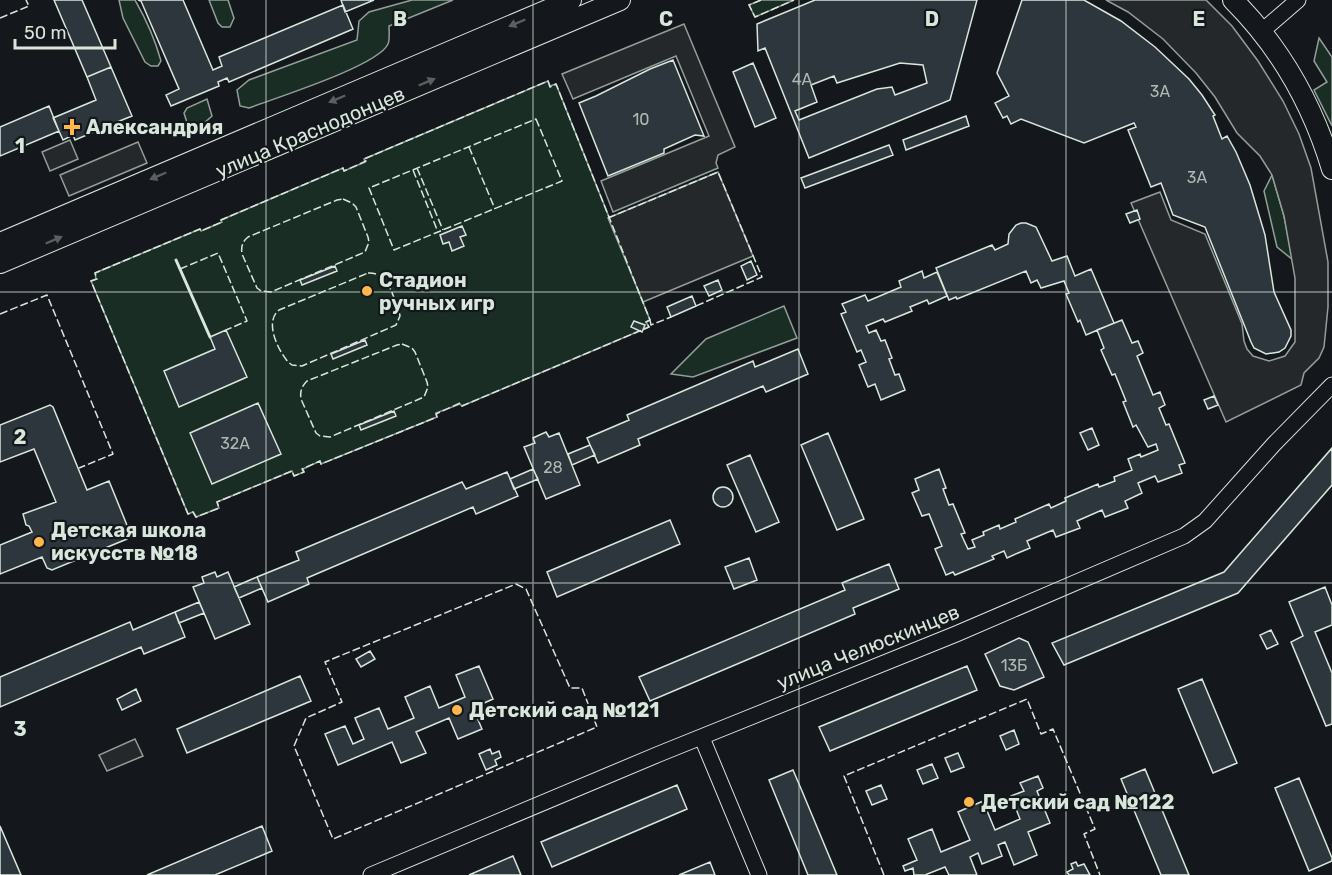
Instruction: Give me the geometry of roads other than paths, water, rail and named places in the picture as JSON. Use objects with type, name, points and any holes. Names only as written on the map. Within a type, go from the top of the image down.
[{"type":"main road","name":"улица Краснодонцев","points":[[0,243],[571,0]]},
{"type":"main road","name":"улица Краснодонцев","points":[[0,263],[620,0]]},
{"type":"main road","points":[[1233,0],[1261,32],[1291,75],[1313,116],[1332,169]]},
{"type":"street","points":[[1261,32],[1298,0]]},
{"type":"street","name":"улица Челюскинцев","points":[[372,875],[956,634],[1184,536],[1205,521],[1274,444],[1332,385]]},
{"type":"street","points":[[702,738],[759,875]]},
{"type":"place","name":"Александрия","points":[[72,127]]},
{"type":"place","name":"Стадион ручных игр","points":[[367,291]]},
{"type":"place","name":"Детская школа искусств №18","points":[[39,542]]},
{"type":"place","name":"Детский сад №121","points":[[457,710]]},
{"type":"place","name":"Детский сад №122","points":[[969,802]]}]
